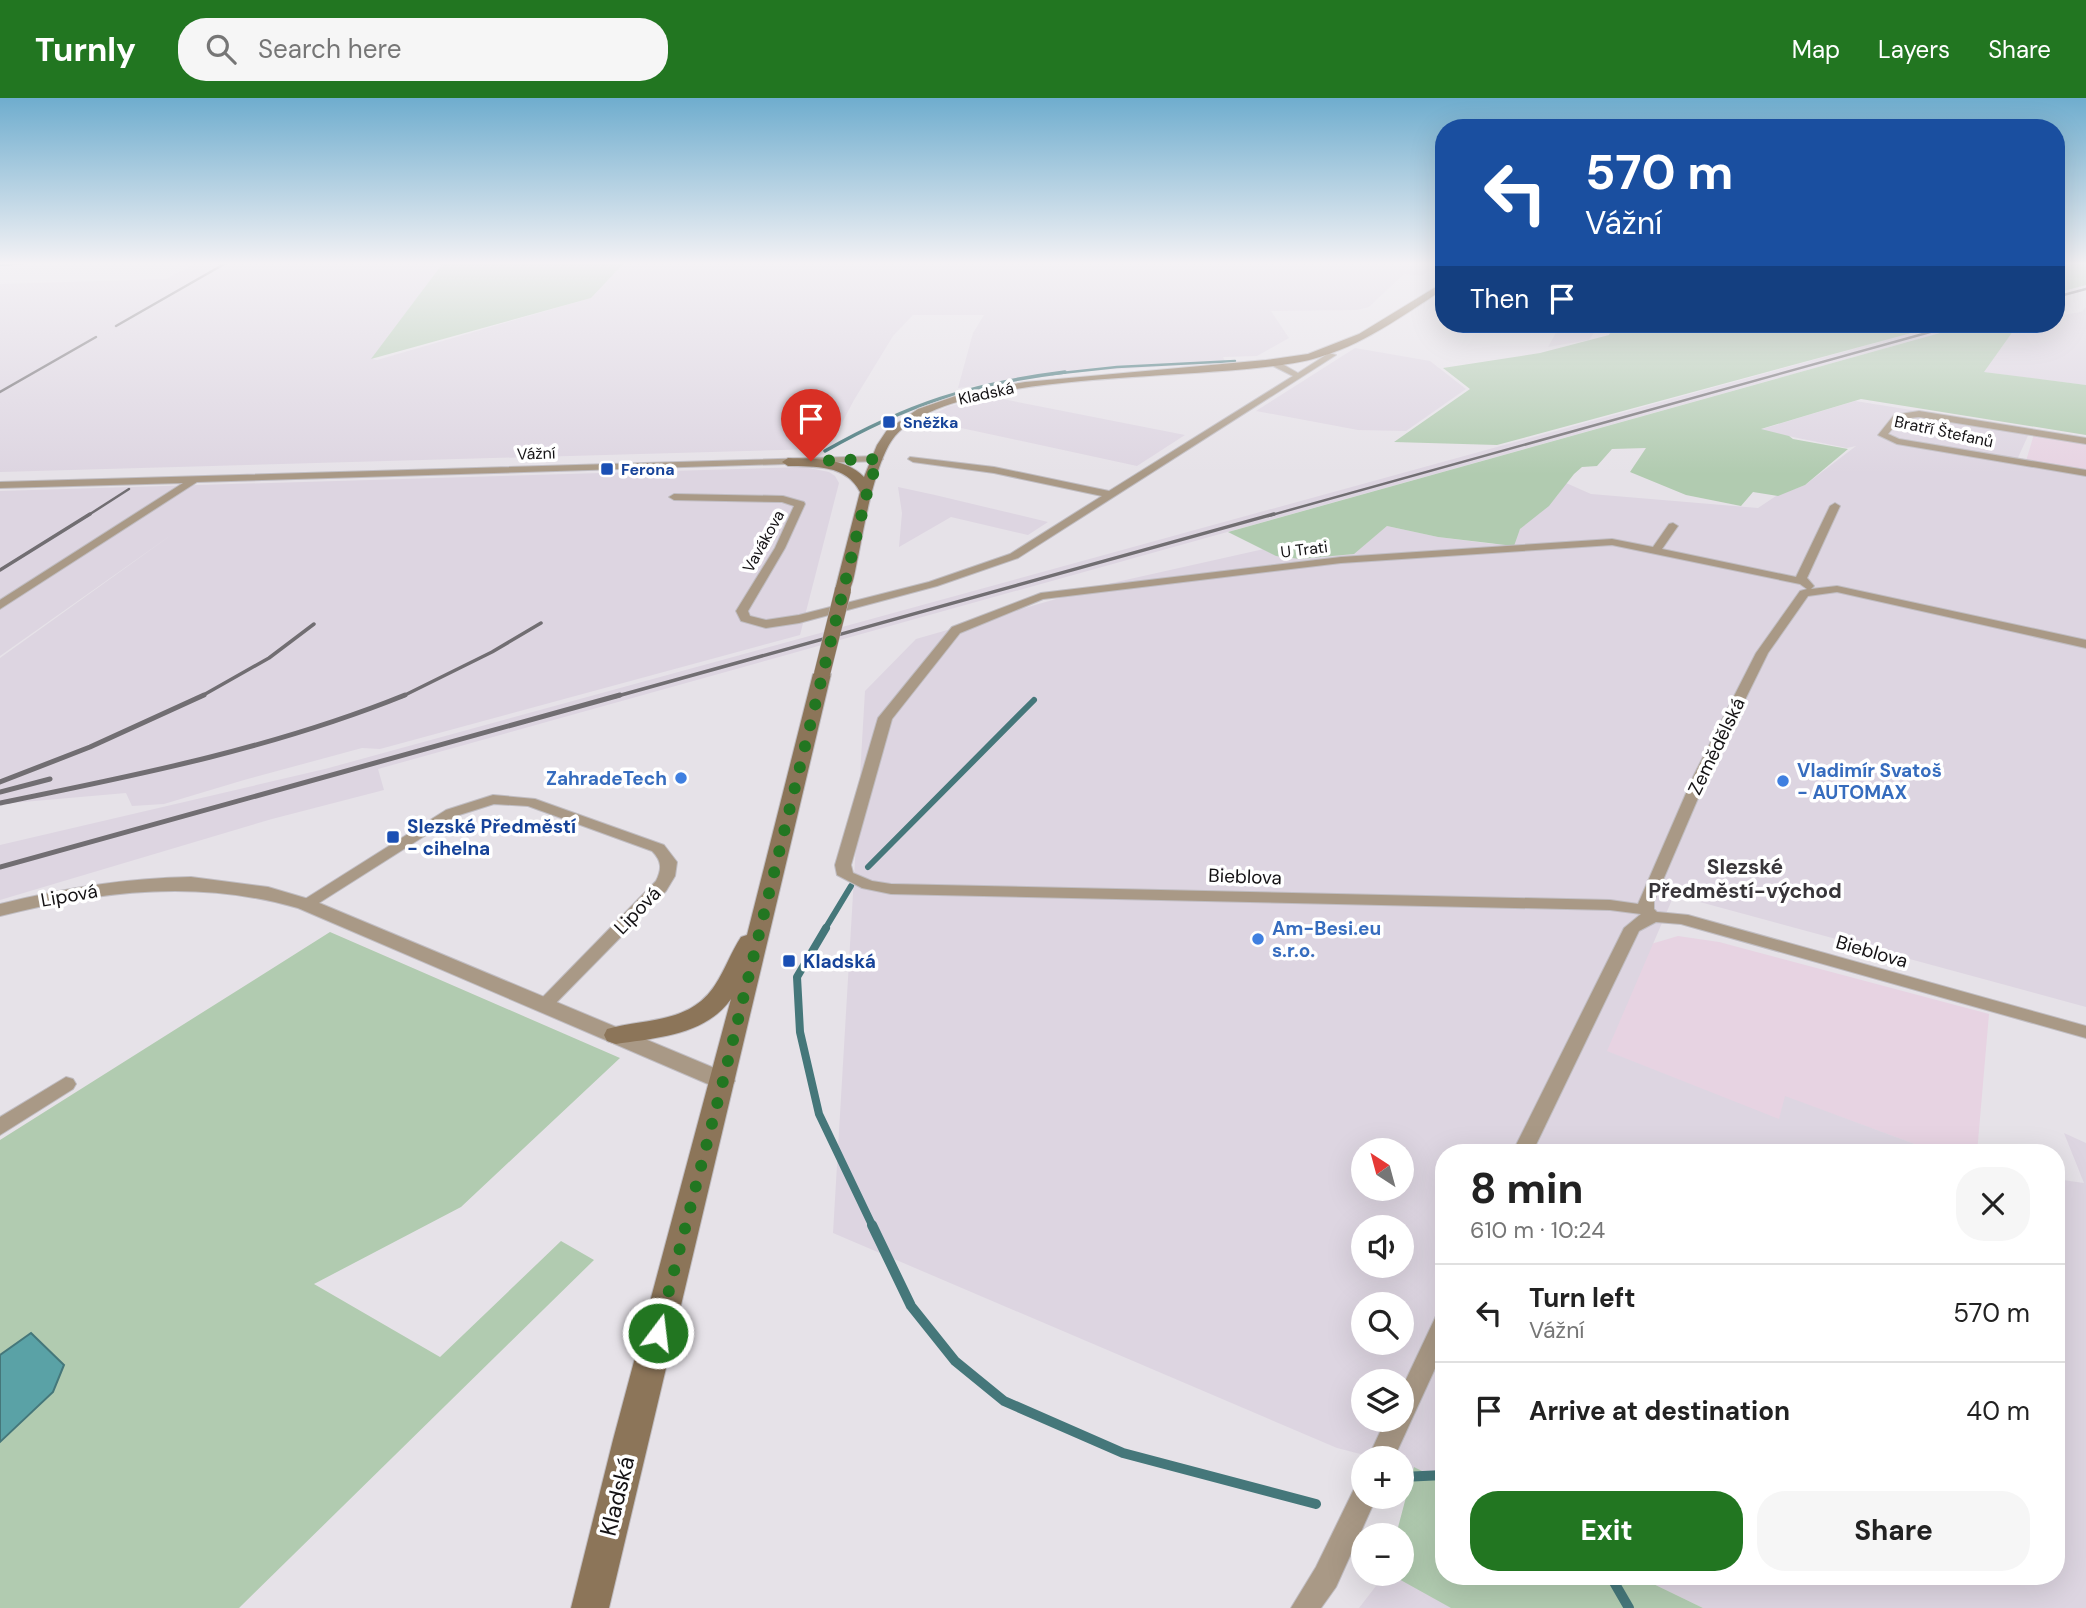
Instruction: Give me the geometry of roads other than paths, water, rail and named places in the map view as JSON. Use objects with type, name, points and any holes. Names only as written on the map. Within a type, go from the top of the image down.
[{"type":"main road","name":"Kladská","points":[[590,1608],[867,493],[888,437],[903,424],[929,409],[970,396],[1032,384],[1274,363],[1308,357],[1347,345],[1366,333]]},
{"type":"main road","points":[[788,462],[826,464],[849,470],[859,476],[867,493]]},
{"type":"main road","points":[[616,1035],[675,1025],[714,1003],[765,912]]},
{"type":"street","points":[[913,459],[984,468],[1112,495],[1332,355]]},
{"type":"street","points":[[1274,363],[1298,376]]},
{"type":"street","name":"Bratří Štefanů","points":[[2086,441],[1919,414],[1897,417],[1883,435],[1897,441],[2086,473]]},
{"type":"street","name":"Vážní","points":[[0,485],[878,459]]},
{"type":"street","points":[[0,605],[195,479]]},
{"type":"street","name":"Vavákova","points":[[674,497],[783,499],[800,504],[780,548],[742,611],[745,618],[757,623],[799,619],[933,584],[990,566],[1031,547],[1112,495]]},
{"type":"street","points":[[1801,581],[1835,506]]},
{"type":"street","points":[[1673,526],[1657,549],[1801,581],[1815,590],[1837,589],[2086,644]]},
{"type":"street","name":"U Trati","points":[[845,874],[843,865],[885,718],[944,642],[960,627],[1050,594],[1113,589],[1340,560],[1612,542],[1657,549]]},
{"type":"street","name":"Zemědělská","points":[[1526,1144],[1632,928],[1648,915],[1646,901],[1701,775],[1762,653],[1799,597],[1815,590]]},
{"type":"street","name":"Lipová","points":[[305,904],[451,813],[493,799],[530,802],[658,848],[670,862],[671,869],[660,887],[544,1004]]},
{"type":"street","name":"Bieblova","points":[[845,874],[861,883],[892,890],[940,888],[1610,905],[1648,915],[1682,919],[2086,1032]]},
{"type":"street","name":"Lipová","points":[[0,910],[73,893],[166,884],[229,886],[272,894],[305,904],[723,1081]]},
{"type":"street","points":[[0,1127],[66,1084]]},
{"type":"street","points":[[1414,1388],[1435,1342]]},
{"type":"street","points":[[1305,1608],[1326,1577],[1358,1509]]},
{"type":"water","points":[[31,1333],[64,1365],[53,1392],[0,1442],[0,1355]]},
{"type":"waterway","points":[[1052,374],[1117,367],[1235,361]]},
{"type":"waterway","points":[[825,451],[884,421],[940,398],[999,383],[1065,372]]},
{"type":"waterway","points":[[868,867],[1034,700]]},
{"type":"waterway","points":[[825,929],[851,886]]},
{"type":"waterway","points":[[826,928],[797,977],[800,1032],[819,1114],[873,1227]]},
{"type":"waterway","points":[[872,1225],[911,1306],[955,1361],[1004,1401],[1123,1453],[1316,1504]]},
{"type":"waterway","points":[[1414,1476],[1435,1475]]},
{"type":"waterway","points":[[1616,1585],[1629,1608]]},
{"type":"railway","points":[[1268,516],[1925,333]]},
{"type":"railway","points":[[0,392],[96,337]]},
{"type":"railway","points":[[87,516],[129,489]]},
{"type":"railway","points":[[0,570],[90,514]]},
{"type":"railway","points":[[614,697],[1274,514]]},
{"type":"railway","points":[[401,697],[492,652],[541,623]]},
{"type":"railway","points":[[202,696],[269,658],[314,624]]},
{"type":"railway","points":[[0,803],[256,745],[356,714],[405,695]]},
{"type":"railway","points":[[0,867],[620,695]]},
{"type":"railway","points":[[0,782],[90,747],[202,696]]},
{"type":"railway","points":[[0,792],[50,779]]},
{"type":"place","name":"Sněžka","points":[[889,422]]},
{"type":"place","name":"Ferona","points":[[607,469]]},
{"type":"place","name":"ZahradeTech","points":[[681,778]]},
{"type":"place","name":"Vladimír Svatoš - AUTOMAX","points":[[1783,781]]},
{"type":"place","name":"Slezské Předměstí - cihelna","points":[[393,837]]},
{"type":"place","name":"Am-Besi.eu s.r.o.","points":[[1258,939]]},
{"type":"place","name":"Kladská","points":[[789,961]]},
{"type":"district","name":"Slezské Předměstí-východ","points":[[1745,879]]}]
